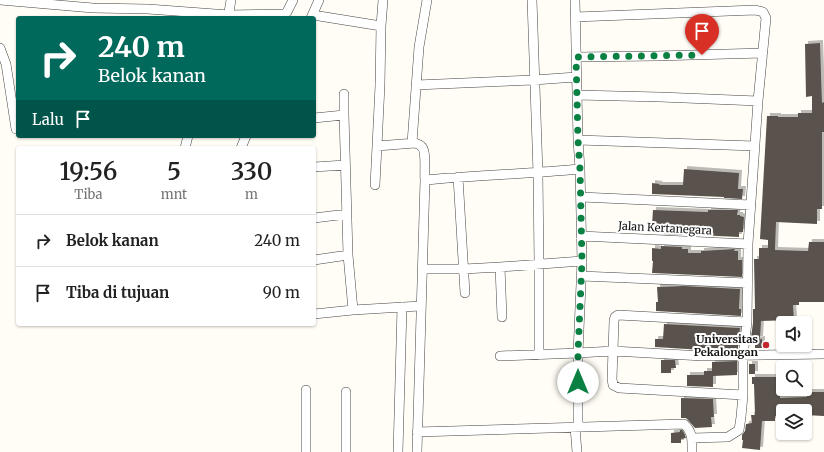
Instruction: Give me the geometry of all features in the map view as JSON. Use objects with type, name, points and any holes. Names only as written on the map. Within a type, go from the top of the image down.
[{"type":"street","points":[[0,0],[93,8],[148,9],[228,16],[284,14],[287,12],[293,0]]},
{"type":"street","points":[[228,16],[231,0]]},
{"type":"street","points":[[312,16],[319,0]]},
{"type":"street","points":[[376,185],[383,0]]},
{"type":"street","points":[[412,143],[419,47],[427,0]]},
{"type":"street","points":[[532,0],[540,264],[539,355]]},
{"type":"street","points":[[574,0],[582,261],[578,353],[577,452]]},
{"type":"street","points":[[575,17],[755,10],[763,12],[766,18],[764,53],[758,101],[748,244],[747,322],[743,356],[743,395],[741,417],[738,430],[728,437],[692,438]]},
{"type":"street","points":[[316,18],[381,26]]},
{"type":"street","points":[[0,48],[6,64],[16,129]]},
{"type":"street","points":[[576,57],[764,53]]},
{"type":"street","points":[[416,86],[576,77]]},
{"type":"street","points":[[344,94],[348,255],[353,310]]},
{"type":"street","points":[[577,95],[758,101]]},
{"type":"street","points":[[316,118],[344,115]]},
{"type":"street","points":[[578,140],[755,146]]},
{"type":"street","points":[[377,146],[412,143],[419,144],[424,150],[417,452]]},
{"type":"street","points":[[316,167],[345,165]]},
{"type":"street","points":[[424,180],[580,169]]},
{"type":"street","points":[[458,177],[465,293]]},
{"type":"street","points":[[581,198],[751,205]]},
{"type":"street","points":[[316,218],[347,214]]},
{"type":"street","name":"Jalan Kertanegara","points":[[581,236],[748,244]]},
{"type":"street","points":[[316,260],[348,255]]},
{"type":"street","points":[[422,269],[464,269],[582,261]]},
{"type":"street","points":[[500,267],[502,317]]},
{"type":"street","points":[[581,276],[747,283]]},
{"type":"street","points":[[316,314],[420,306]]},
{"type":"street","points":[[398,452],[402,307]]},
{"type":"street","points":[[743,395],[619,388],[613,385],[614,321],[615,317],[618,315],[747,322]]},
{"type":"street","points":[[500,356],[613,351],[703,356],[824,354]]},
{"type":"street","points":[[306,390],[306,452]]},
{"type":"street","points":[[346,392],[346,452]]},
{"type":"street","points":[[417,432],[684,424],[689,428],[692,438],[692,452]]},
{"type":"building","points":[[820,43],[822,103],[824,102],[824,132],[822,132],[822,209],[817,209],[817,224],[776,222],[775,250],[808,251],[809,242],[824,242],[824,302],[799,302],[799,305],[793,305],[794,316],[776,316],[776,321],[761,321],[760,339],[753,339],[753,337],[751,337],[753,309],[755,309],[754,259],[759,259],[759,248],[768,248],[768,240],[760,239],[767,116],[798,117],[798,113],[812,113],[812,96],[806,97],[805,44]]},
{"type":"building","points":[[684,169],[739,173],[738,189],[743,189],[742,199],[652,194],[652,183],[660,184],[659,185],[683,185]]},
{"type":"building","points":[[653,210],[708,212],[708,210],[738,210],[737,215],[744,217],[743,232],[739,232],[739,237],[697,235],[697,232],[683,232],[682,235],[662,234],[662,232],[653,231]]},
{"type":"building","points":[[661,246],[682,247],[682,249],[688,249],[688,253],[735,249],[734,251],[738,251],[738,260],[742,260],[742,277],[652,273],[652,248],[661,249]]},
{"type":"building","points":[[684,286],[740,289],[739,309],[741,309],[741,316],[656,311],[656,302],[658,302],[657,287]]},
{"type":"building","points":[[664,324],[740,328],[738,349],[703,350],[655,347],[655,339],[663,339]]},
{"type":"building","points":[[762,339],[762,348],[755,348],[755,340]]},
{"type":"building","points":[[661,360],[675,360],[676,368],[671,368],[671,373],[661,373]]},
{"type":"building","points":[[737,361],[737,375],[713,376],[713,387],[687,386],[687,375],[704,375],[704,371],[712,371],[712,362]]},
{"type":"building","points":[[749,364],[755,364],[755,374],[749,374]]},
{"type":"building","points":[[752,377],[776,377],[776,396],[780,396],[780,398],[807,397],[812,396],[812,392],[824,392],[824,416],[812,415],[812,404],[776,404],[775,421],[762,421],[760,450],[742,448],[742,435],[745,431],[746,424],[752,423],[751,415],[755,415],[754,384],[752,384]]},
{"type":"building","points":[[681,398],[713,399],[714,417],[711,417],[712,427],[695,428],[686,418],[681,418]]},
{"type":"building","points":[[680,430],[682,430],[686,438],[681,439],[681,443],[671,443],[671,433],[680,432]]},
{"type":"place","name":"Universitas Pekalongan","points":[[766,345]]},
{"type":"route","points":[[578,382],[582,261],[576,57],[702,55]]}]
